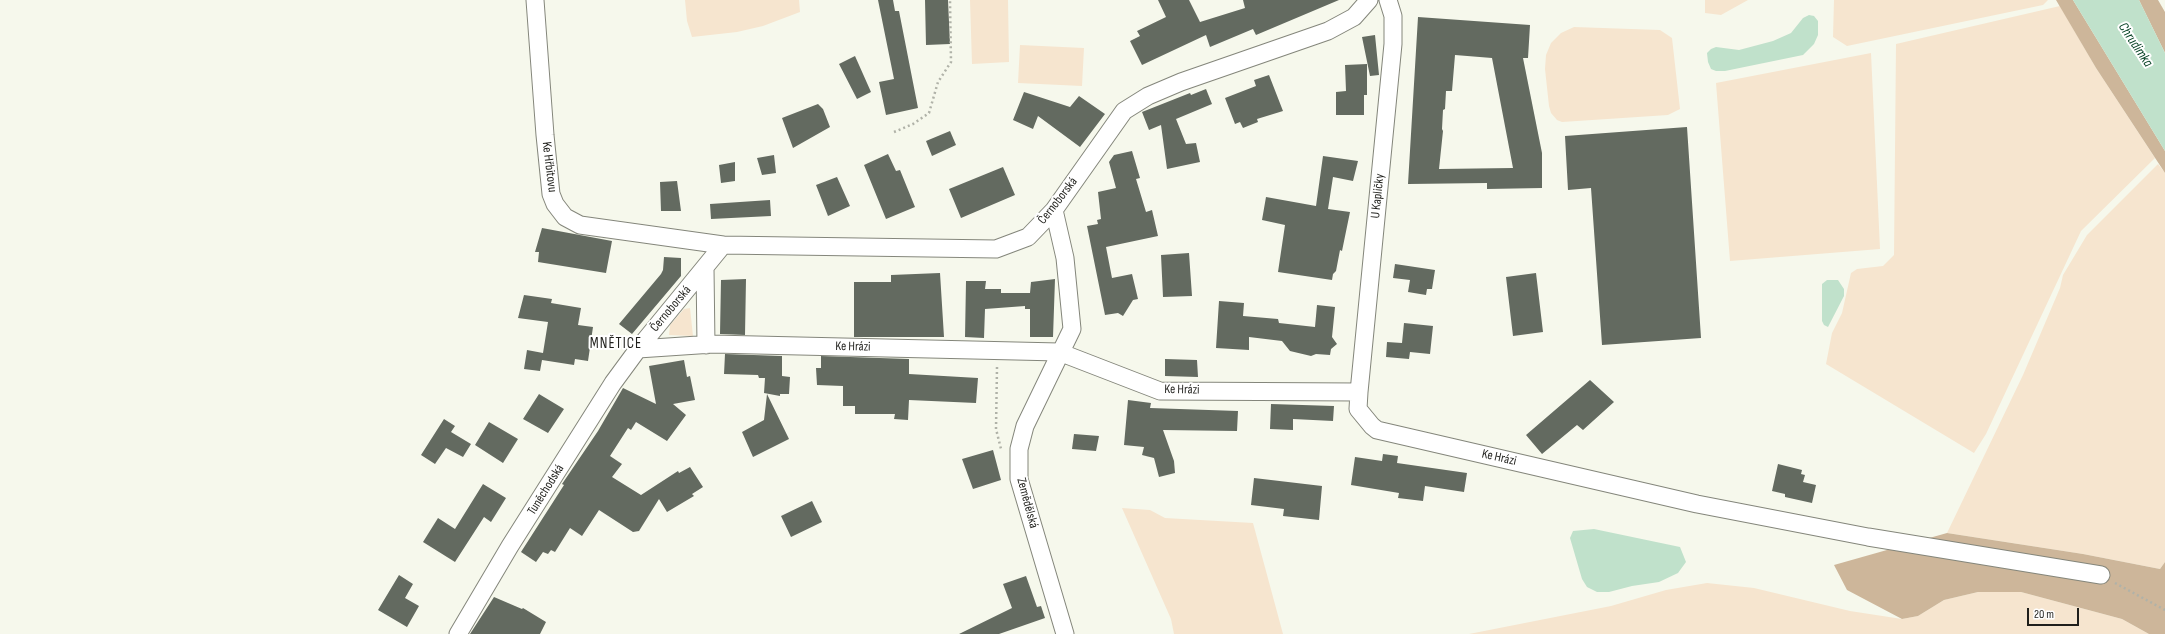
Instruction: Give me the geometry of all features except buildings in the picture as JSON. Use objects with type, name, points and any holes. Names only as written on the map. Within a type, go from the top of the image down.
[{"type":"street","name":"Ke Hřbitovu","points":[[535,0],[545,142],[551,194],[555,204],[566,217],[580,225],[723,246]]},
{"type":"street","name":"Černoborská","points":[[638,349],[723,246],[996,249],[1028,237],[1054,210],[1124,111],[1148,96],[1181,82],[1328,31],[1354,17],[1369,0]]},
{"type":"street","name":"U Kapličky","points":[[1359,392],[1393,44],[1392,16],[1388,0]]},
{"type":"street","name":"Zemědělská","points":[[1054,210],[1065,258],[1072,329],[1059,352],[1024,426],[1019,449],[1019,479],[1065,634]]},
{"type":"street","name":"Černoborská","points":[[705,268],[706,345]]},
{"type":"street","name":"Ke Hrázi","points":[[638,349],[706,345],[1059,352],[1160,390],[1359,392],[1358,409],[1377,430],[1697,504],[1868,537],[2101,575]]},
{"type":"street","name":"Tuněchodská","points":[[458,634],[535,507],[613,383],[638,349]]},
{"type":"path","points":[[894,132],[913,124],[929,113],[938,82],[951,62],[950,0]]},
{"type":"path","points":[[992,350],[992,360],[997,368],[996,429],[1002,451]]},
{"type":"path","points":[[2101,575],[2165,610]]},
{"type":"shaded area","points":[[685,0],[799,0],[800,12],[763,26],[737,32],[692,37],[687,21]]},
{"type":"shaded area","points":[[970,0],[1008,0],[1009,62],[972,64]]},
{"type":"shaded area","points":[[1705,0],[1748,0],[1721,15],[1705,13]]},
{"type":"shaded area","points":[[1834,0],[2048,0],[2043,5],[1847,46],[1833,37]]},
{"type":"shaded area","points":[[2056,0],[2073,0],[2165,151],[2165,173],[2096,68]]},
{"type":"shaded area","points":[[2139,0],[2158,0],[2165,12],[2165,53]]},
{"type":"shaded area","points":[[2060,6],[2096,68],[2155,158],[2081,231],[1986,434],[1974,453],[1826,364],[1832,333],[1842,313],[1851,273],[1857,269],[1883,266],[1894,255],[1896,44]]},
{"type":"shaded area","points":[[1574,27],[1660,30],[1672,38],[1680,109],[1668,115],[1562,122],[1557,120],[1551,113],[1549,106],[1545,69],[1546,55],[1551,43],[1561,33]]},
{"type":"shaded area","points":[[1020,45],[1084,48],[1082,86],[1018,83]]},
{"type":"shaded area","points":[[1871,53],[1880,249],[1730,261],[1716,83]]},
{"type":"shaded area","points":[[2158,164],[2165,173],[2165,562],[2160,569],[2083,554],[1947,533],[2023,375],[2060,288],[2063,275],[2087,235]]},
{"type":"shaded area","points":[[690,308],[693,336],[669,335],[670,325],[684,309]]},
{"type":"shaded area","points":[[1122,508],[1150,510],[1165,518],[1253,523],[1283,634],[1174,634],[1171,619]]},
{"type":"shaded area","points":[[1947,533],[2083,554],[2160,569],[2165,562],[2165,634],[2149,634],[2122,619],[2021,592],[1978,592],[1944,600],[1918,616],[1902,619],[1847,590],[1834,565]]},
{"type":"shaded area","points":[[1707,583],[1754,588],[1850,611],[1902,619],[1918,616],[1944,600],[1978,592],[2021,592],[2122,619],[2149,634],[1469,634],[1611,606],[1666,590]]},
{"type":"water","name":"Chrudimka","points":[[2073,0],[2139,0],[2165,53],[2165,151]]},
{"type":"water","points":[[1809,15],[1814,16],[1818,21],[1818,35],[1814,44],[1803,55],[1725,71],[1716,71],[1711,69],[1708,62],[1707,53],[1711,49],[1716,47],[1739,50],[1773,41],[1791,33],[1803,18]]},
{"type":"water","points":[[1827,280],[1838,280],[1844,289],[1844,296],[1828,327],[1824,325],[1822,321],[1822,284]]},
{"type":"water","points":[[1594,529],[1680,547],[1686,562],[1678,573],[1659,582],[1632,586],[1609,592],[1597,592],[1587,587],[1582,579],[1570,538],[1573,531]]},
{"type":"district","name":"MNĚTICE","points":[[616,344]]}]
